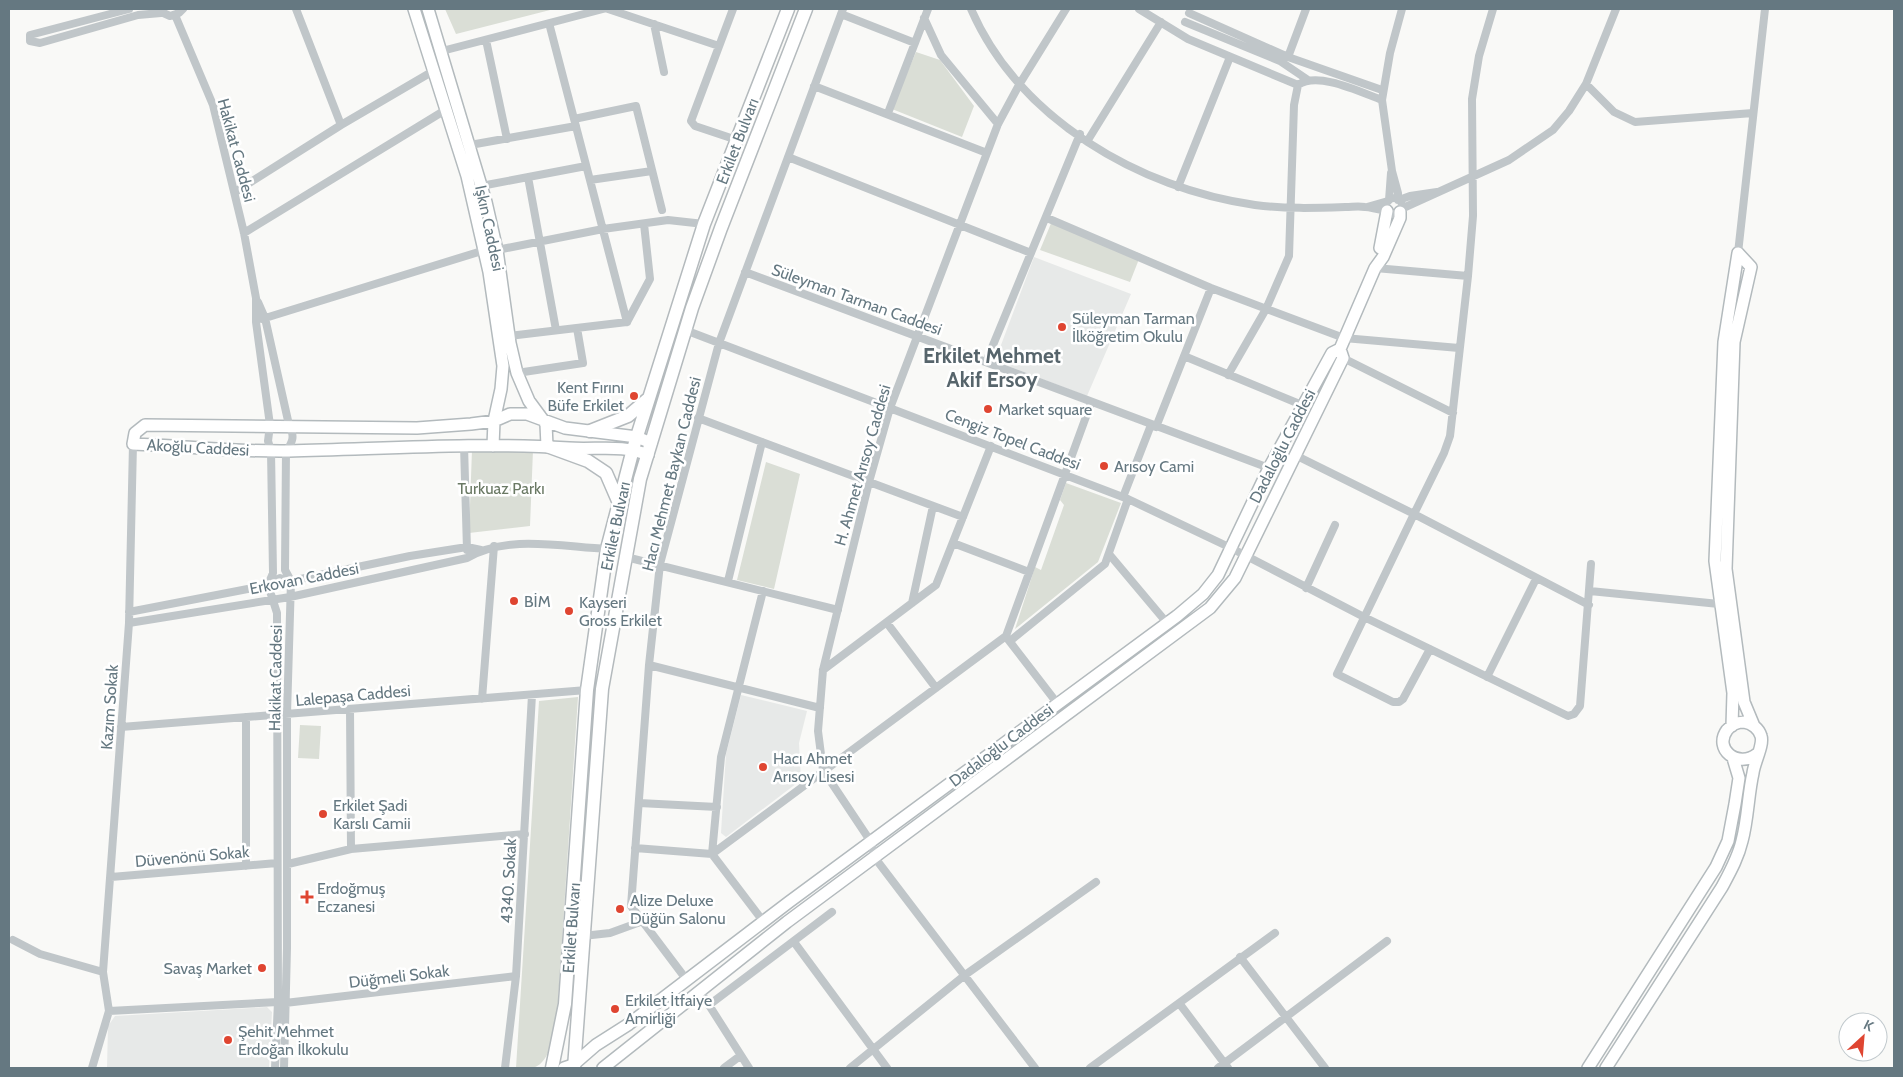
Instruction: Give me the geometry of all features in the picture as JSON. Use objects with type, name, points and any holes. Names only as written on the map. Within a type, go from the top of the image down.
[{"type":"main road","name":"Erkilet Bulvarı","points":[[552,1068],[565,1004],[587,690],[608,549],[635,443],[704,224],[788,9]]},
{"type":"main road","name":"Erkilet Bulvarı","points":[[570,1067],[583,936],[602,689],[640,479],[685,330],[720,228],[806,9]]},
{"type":"main road","points":[[590,431],[628,416],[649,398]]},
{"type":"main road","points":[[547,446],[588,461],[606,473],[619,503]]},
{"type":"street","points":[[129,9],[30,35],[30,41],[40,43],[159,11],[175,15],[183,9]]},
{"type":"street","points":[[296,9],[341,125]]},
{"type":"street","name":"Işkın Caddesi","points":[[414,9],[491,250],[517,373],[529,401],[544,420]]},
{"type":"street","name":"Işkın Caddesi","points":[[428,9],[481,186],[491,250],[503,366],[501,389],[494,421],[493,446]]},
{"type":"street","points":[[442,51],[602,9]]},
{"type":"street","points":[[608,9],[719,46]]},
{"type":"street","points":[[733,9],[691,121],[695,126],[737,140]]},
{"type":"street","points":[[888,113],[928,9]]},
{"type":"street","points":[[971,9],[992,48],[1019,85],[1042,106],[1088,140],[1138,169],[1178,187],[1240,203],[1289,208],[1400,205]]},
{"type":"street","name":"H. Ahmet Arısoy Caddesi","points":[[875,858],[870,842],[823,770],[818,731],[823,670],[868,482],[890,408],[998,124],[1019,85],[1066,9]]},
{"type":"street","points":[[1138,9],[1180,34],[1298,85],[1308,80]]},
{"type":"street","points":[[1288,57],[1306,9]]},
{"type":"street","points":[[1400,205],[1392,171],[1382,90],[1402,9]]},
{"type":"street","points":[[1430,649],[1403,699],[1399,702],[1393,702],[1337,674],[1444,453],[1450,436],[1473,216],[1471,123],[1473,90],[1482,41],[1493,9]]},
{"type":"street","points":[[1392,171],[1388,205],[1392,214],[1410,196],[1436,192],[1473,177],[1522,153],[1547,135],[1564,118],[1586,84],[1603,46],[1616,9]]},
{"type":"street","points":[[1732,726],[1733,693],[1715,561],[1724,342],[1738,253],[1765,9]]},
{"type":"street","points":[[1180,34],[1190,11],[1288,57],[1382,90]]},
{"type":"street","points":[[842,12],[914,43]]},
{"type":"street","name":"Hacı Mehmet Baykan Caddesi","points":[[686,979],[631,906],[649,665],[660,564],[719,343],[842,12]]},
{"type":"street","name":"Hakikat Caddesi","points":[[175,15],[212,106],[235,192],[256,298],[256,322],[270,425],[268,441],[272,450],[273,573],[268,585],[277,613],[277,863],[284,1068]]},
{"type":"street","points":[[924,18],[941,56],[998,124]]},
{"type":"street","points":[[1088,140],[1160,22]]},
{"type":"street","points":[[1185,22],[1280,62],[1308,80],[1334,84],[1382,100]]},
{"type":"street","points":[[549,23],[627,322]]},
{"type":"street","points":[[654,24],[664,72]]},
{"type":"street","points":[[486,40],[507,139]]},
{"type":"street","points":[[1178,187],[1230,56]]},
{"type":"street","points":[[235,192],[341,125],[435,70]]},
{"type":"street","points":[[1586,84],[1614,112],[1635,122],[1753,112]]},
{"type":"street","points":[[1228,375],[1266,309],[1289,256],[1289,208],[1294,105],[1298,85]]},
{"type":"street","points":[[814,86],[888,113],[987,153]]},
{"type":"street","points":[[470,145],[507,139],[636,106],[662,210]]},
{"type":"street","points":[[244,233],[447,109]]},
{"type":"street","points":[[986,362],[1047,218],[1080,134]]},
{"type":"street","points":[[788,157],[1031,253]]},
{"type":"street","points":[[481,186],[586,166]]},
{"type":"street","points":[[590,180],[652,171]]},
{"type":"street","points":[[528,177],[556,330]]},
{"type":"street","name":"Dadaloğlu Caddesi","points":[[603,1068],[612,1064],[700,991],[875,858],[1210,608],[1230,586],[1295,455],[1376,265],[1388,205]]},
{"type":"street","name":"Dadaloğlu Caddesi","points":[[1376,265],[1383,256],[1400,218],[1400,205]]},
{"type":"street","points":[[1047,218],[1211,288],[1266,309],[1342,348],[1453,413]]},
{"type":"street","points":[[256,322],[491,250],[668,220],[704,224]]},
{"type":"street","points":[[627,322],[650,279],[644,224]]},
{"type":"street","points":[[1606,1068],[1722,887],[1736,861],[1743,840],[1757,754],[1762,742],[1761,736],[1754,726],[1744,702],[1726,569],[1734,342],[1751,267],[1744,262],[1738,253]]},
{"type":"street","points":[[1376,265],[1468,276]]},
{"type":"street","name":"Süleyman Tarman Caddesi","points":[[745,272],[918,335],[1091,403],[1270,468]]},
{"type":"street","points":[[636,848],[712,854],[823,770],[936,688],[1008,639],[1105,564],[1126,498],[1211,288]]},
{"type":"street","name":"Hakikat Caddesi","points":[[256,298],[265,318],[289,425],[293,433],[293,442],[286,451],[285,570],[291,581],[287,714],[288,864],[282,1002],[275,1068]]},
{"type":"street","points":[[510,336],[627,322]]},
{"type":"street","points":[[517,373],[583,363],[577,328]]},
{"type":"street","name":"Cengiz Topel Caddesi","points":[[685,330],[1126,498],[1231,548],[1306,588],[1564,715],[1574,714],[1580,706],[1591,564]]},
{"type":"street","points":[[1342,348],[1458,348]]},
{"type":"street","name":"Dadaloğlu Caddesi","points":[[570,1067],[763,921],[1167,623],[1203,594],[1218,575],[1302,405],[1332,354],[1342,348]]},
{"type":"street","points":[[1184,356],[1302,405]]},
{"type":"street","points":[[1008,639],[1029,572],[1091,403]]},
{"type":"street","name":"Akoğlu Caddesi","points":[[635,443],[570,448],[464,445],[286,451],[133,444],[135,432],[145,426],[289,425],[417,428],[494,421],[510,414],[527,414],[565,428],[590,431],[635,443],[649,449]]},
{"type":"street","points":[[698,418],[963,517]]},
{"type":"street","points":[[544,420],[547,429],[547,446]]},
{"type":"street","points":[[728,582],[762,442]]},
{"type":"street","name":"Kazım Sokak","points":[[109,1011],[103,972],[129,612],[133,444]]},
{"type":"street","points":[[464,445],[467,558]]},
{"type":"street","points":[[823,670],[936,585],[991,446]]},
{"type":"street","points":[[1295,455],[1414,514],[1589,605]]},
{"type":"street","points":[[912,603],[933,506]]},
{"type":"street","points":[[1306,588],[1335,525]]},
{"type":"street","name":"Erkovan Caddesi","points":[[128,623],[273,599],[290,598],[467,558],[481,550],[494,546],[517,544],[608,549]]},
{"type":"street","points":[[953,544],[1029,572]]},
{"type":"street","points":[[482,699],[494,546]]},
{"type":"street","name":"Erkovan Caddesi","points":[[129,612],[268,585],[280,578],[291,581],[410,556],[467,547],[481,550]]},
{"type":"street","points":[[1109,554],[1167,623]]},
{"type":"street","points":[[626,557],[838,610]]},
{"type":"street","points":[[1487,677],[1536,579]]},
{"type":"street","points":[[763,591],[721,757],[712,854],[763,921]]},
{"type":"street","points":[[1590,591],[1720,604]]},
{"type":"street","points":[[886,623],[936,688]]},
{"type":"street","points":[[1008,639],[1057,703]]},
{"type":"street","points":[[649,665],[820,708]]},
{"type":"street","name":"Lalepaşa Caddesi","points":[[121,727],[587,690]]},
{"type":"street","name":"4340. Sokak","points":[[505,1068],[516,976],[532,695]]},
{"type":"street","points":[[350,709],[351,850]]},
{"type":"street","points":[[246,717],[246,866]]},
{"type":"street","points":[[1588,1068],[1716,868],[1728,841],[1739,778],[1733,758],[1725,747],[1724,735],[1732,726],[1743,722],[1754,726]]},
{"type":"street","points":[[1733,758],[1746,760],[1757,754]]},
{"type":"street","points":[[639,803],[717,807]]},
{"type":"street","points":[[288,864],[351,850],[525,834]]},
{"type":"street","points":[[875,858],[1035,1068]]},
{"type":"street","name":"Düvenönü Sokak","points":[[111,877],[277,863]]},
{"type":"street","points":[[850,1068],[965,975],[1096,882]]},
{"type":"street","points":[[709,1005],[832,912]]},
{"type":"street","points":[[583,936],[610,933],[643,921]]},
{"type":"street","points":[[1090,1068],[1275,932]]},
{"type":"street","points":[[13,940],[40,954],[103,972]]},
{"type":"street","points":[[1179,1003],[1223,1067],[1387,941]]},
{"type":"street","points":[[794,942],[887,1068]]},
{"type":"street","points":[[1240,957],[1326,1068]]},
{"type":"street","name":"Düğmeli Sokak","points":[[109,1011],[282,1002],[516,976]]},
{"type":"street","points":[[700,991],[749,1068]]},
{"type":"street","points":[[92,1068],[109,1011]]},
{"type":"street","points":[[724,1068],[740,1056]]},
{"type":"shaded area","name":"Süleyman Tarman İlköğretim Okulu","points":[[1034,257],[1131,294],[1087,396],[995,361]]},
{"type":"shaded area","name":"Hacı Ahmet Arısoy Lisesi","points":[[741,695],[807,711],[799,743],[801,780],[726,837],[721,833],[726,754]]},
{"type":"shaded area","points":[[267,1007],[272,1012],[269,1068],[107,1068],[108,1026],[115,1016]]},
{"type":"green space","points":[[445,9],[554,9],[456,34]]},
{"type":"green space","points":[[916,52],[940,60],[974,106],[962,137],[892,109]]},
{"type":"green space","points":[[1052,221],[1141,254],[1130,282],[1040,250]]},
{"type":"green space","name":"Turkuaz Parkı","points":[[472,450],[533,450],[530,526],[469,533]]},
{"type":"green space","points":[[766,462],[800,474],[774,589],[737,580]]},
{"type":"green space","points":[[1066,483],[1121,503],[1098,562],[1015,629],[1035,567],[1041,570],[1064,505],[1060,500]]},
{"type":"green space","points":[[578,697],[557,1016],[551,1046],[544,1060],[533,1068],[516,1068],[539,701]]},
{"type":"green space","points":[[300,725],[321,726],[319,759],[298,758]]},
{"type":"place","name":"Süleyman Tarman İlköğretim Okulu","points":[[1062,327]]},
{"type":"place","name":"Kent Fırını Büfe Erkilet","points":[[634,396]]},
{"type":"place","name":"Market square","points":[[988,409]]},
{"type":"place","name":"Arısoy Cami","points":[[1104,466]]},
{"type":"place","name":"BİM","points":[[514,601]]},
{"type":"place","name":"Kayseri Gross Erkilet","points":[[569,611]]},
{"type":"place","name":"Hacı Ahmet Arısoy Lisesi","points":[[763,767]]},
{"type":"place","name":"Erkilet Şadi Karslı Camii","points":[[323,814]]},
{"type":"place","name":"Erdoğmuş Eczanesi","points":[[307,897]]},
{"type":"place","name":"Alize Deluxe Düğün Salonu","points":[[620,909]]},
{"type":"place","name":"Savaş Market","points":[[262,968]]},
{"type":"place","name":"Erkilet İtfaiye Amirliği","points":[[615,1009]]},
{"type":"place","name":"Şehit Mehmet Erdoğan İlkokulu","points":[[228,1040]]},
{"type":"district","name":"Erkilet Mehmet Akif Ersoy","points":[[992,368]]}]
